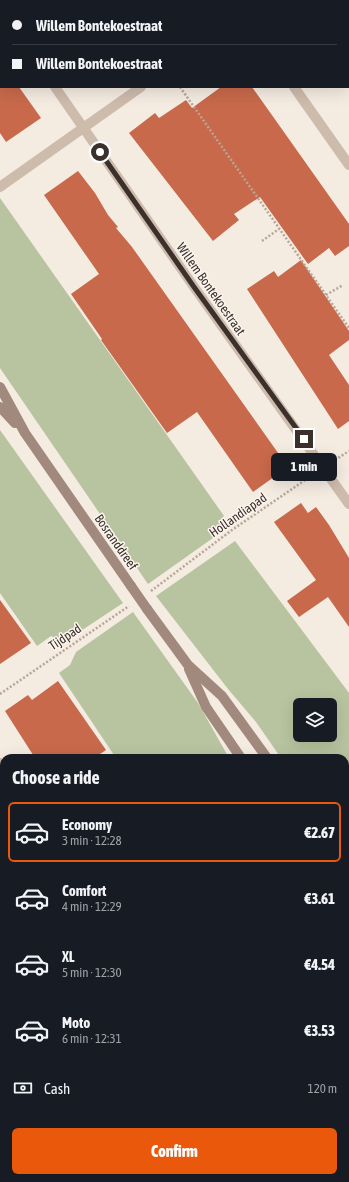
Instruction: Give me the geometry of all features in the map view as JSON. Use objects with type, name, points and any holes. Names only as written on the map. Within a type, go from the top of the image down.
[{"type":"main road","name":"Bosranddreef","points":[[0,388],[25,433],[147,609],[188,665],[222,696],[264,754]]},
{"type":"main road","name":"Bosranddreef","points":[[0,407],[25,433]]},
{"type":"main road","name":"Bosranddreef","points":[[188,665],[206,707],[238,754]]},
{"type":"street","name":"Willem Bontekoestraat","points":[[56,88],[194,287],[349,504]]},
{"type":"street","points":[[0,187],[140,88]]},
{"type":"street","points":[[295,88],[349,165]]},
{"type":"path","points":[[181,88],[349,328]]},
{"type":"path","points":[[262,241],[279,229]]},
{"type":"path","points":[[326,295],[343,285]]},
{"type":"path","name":"Hollandiapad","points":[[147,594],[232,530],[349,451]]},
{"type":"path","name":"Tijdpad","points":[[0,694],[135,602]]},
{"type":"green space","points":[[0,198],[224,516],[221,519],[227,528],[148,584],[0,368]]},
{"type":"green space","points":[[0,430],[123,603],[64,642],[51,636],[37,646],[0,593]]},
{"type":"green space","points":[[235,541],[349,693],[349,754],[278,754],[256,722],[228,689],[156,596]]},
{"type":"green space","points":[[133,612],[198,703],[227,754],[113,754],[59,673],[70,665],[76,652]]},
{"type":"building","points":[[0,88],[20,88],[41,118],[6,142],[0,133]]},
{"type":"building","points":[[220,88],[253,88],[349,224],[349,246],[335,256],[329,248],[308,264],[260,197],[234,214],[239,220],[213,241],[129,133],[155,113],[159,118],[186,100],[192,108]]},
{"type":"building","points":[[78,171],[118,227],[116,228],[132,247],[288,467],[253,492],[197,412],[167,433],[101,340],[102,339],[71,294],[99,274],[44,195]]},
{"type":"building","points":[[301,260],[349,331],[349,340],[329,355],[349,385],[349,421],[338,429],[247,289],[274,271],[278,277]]},
{"type":"building","points":[[301,503],[308,513],[316,507],[349,558],[349,627],[328,597],[299,617],[287,601],[316,580],[274,522]]},
{"type":"building","points":[[0,600],[31,643],[0,664]]},
{"type":"building","points":[[58,681],[106,750],[100,754],[32,754],[5,711],[28,695],[32,700]]},
{"type":"route","points":[[100,152],[194,287],[304,439]]}]
